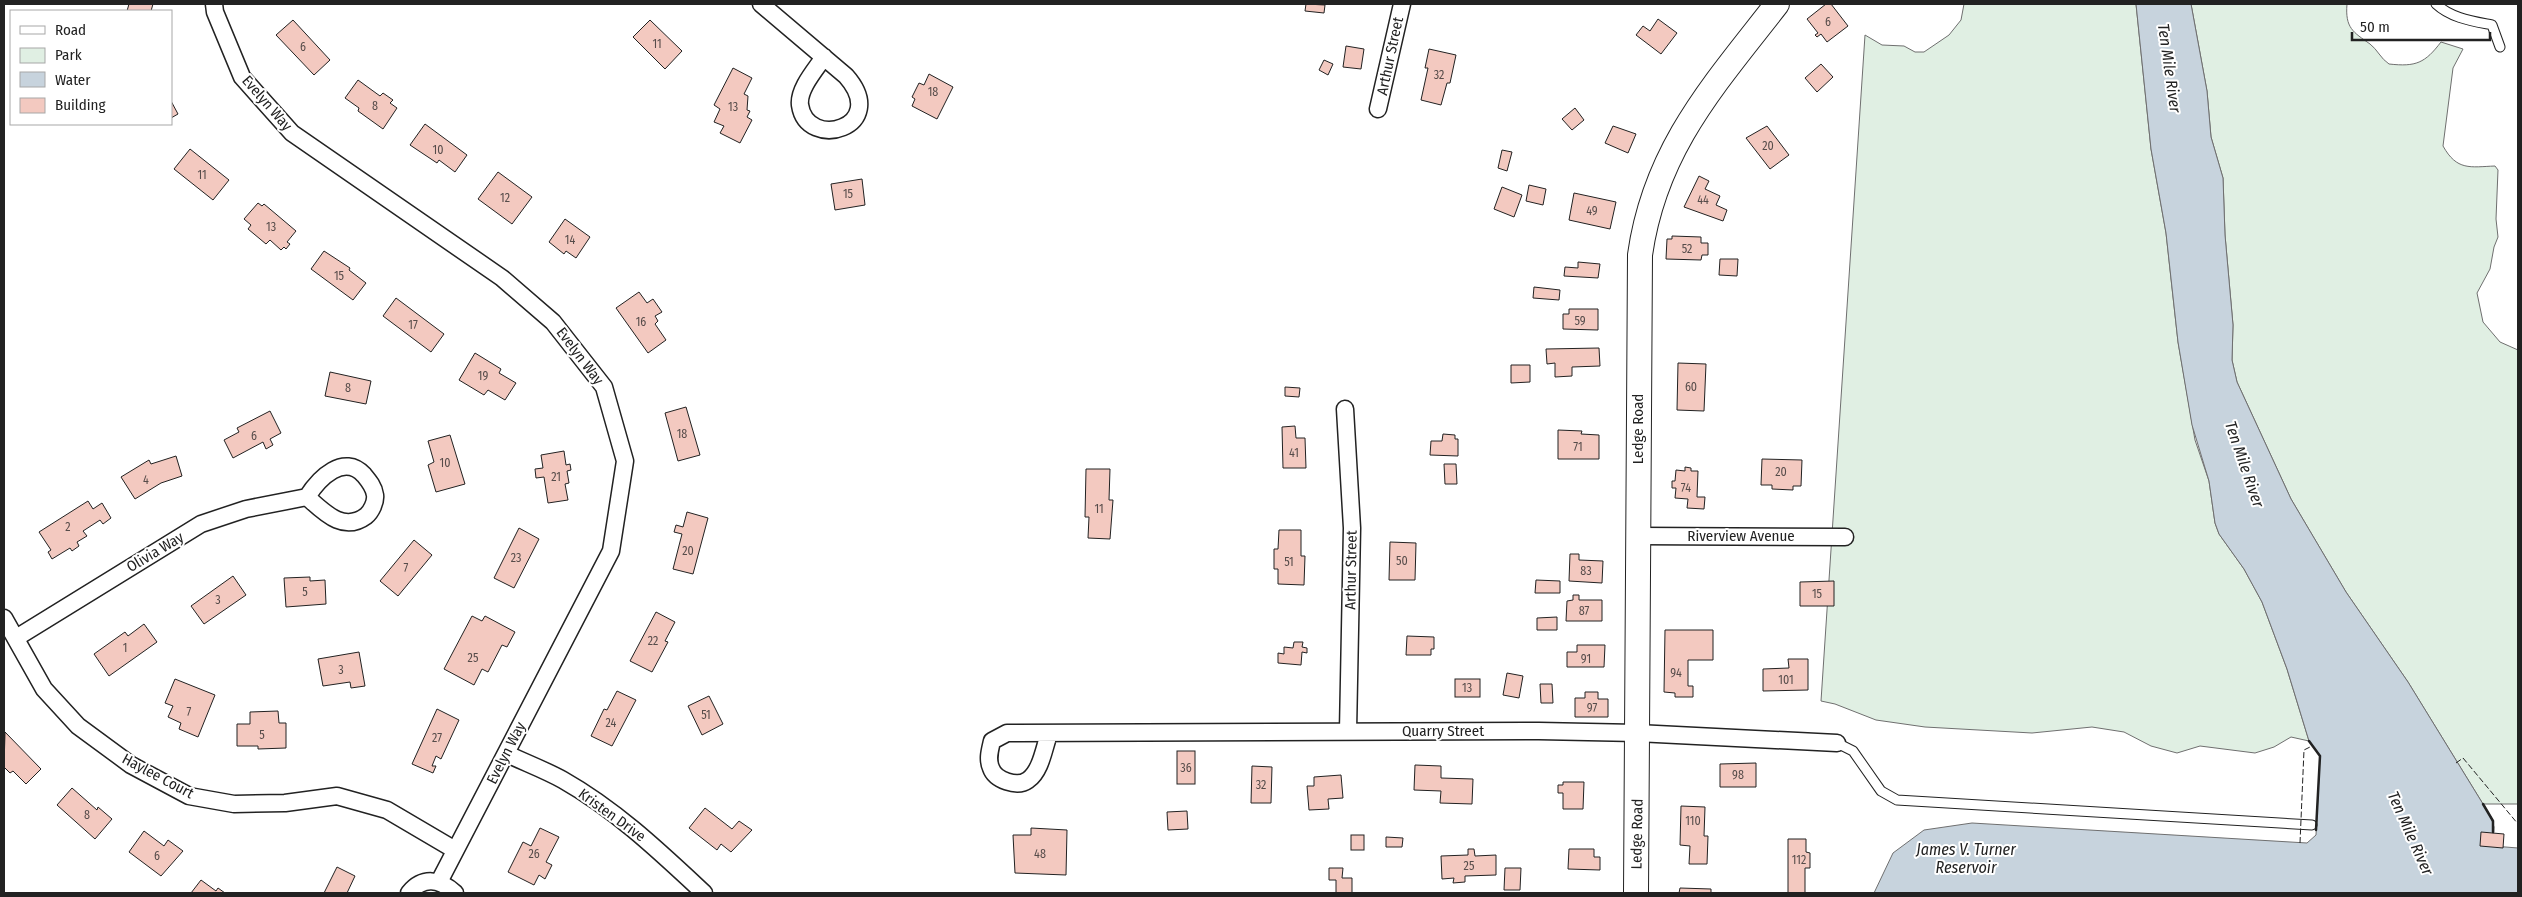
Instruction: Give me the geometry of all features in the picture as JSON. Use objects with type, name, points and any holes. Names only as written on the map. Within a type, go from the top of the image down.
[{"type":"street","name":"Evelyn Way","points":[[214,4],[215,12],[242,76],[292,133],[502,278],[553,322],[604,387],[625,461],[611,551],[440,882]]},
{"type":"street","points":[[761,4],[824,57]]},
{"type":"street","name":"Arthur Street","points":[[1378,109],[1402,4]]},
{"type":"street","name":"Ledge Road","points":[[1636,893],[1640,255],[1650,205],[1666,162],[1691,117],[1777,4]]},
{"type":"street","name":"Arthur Street","points":[[1345,410],[1352,528],[1348,731]]},
{"type":"street","name":"Olivia Way","points":[[16,638],[201,524],[246,509],[307,497]]},
{"type":"street","name":"Riverview Avenue","points":[[1638,536],[1845,537]]},
{"type":"street","name":"Haylee Court","points":[[4,618],[44,689],[78,726],[131,765],[189,796],[234,804],[285,803],[337,796],[387,810],[455,850]]},
{"type":"street","name":"Quarry Street","points":[[1049,734],[1348,731],[1638,733],[1836,743]]},
{"type":"street","name":"Kristen Drive","points":[[507,754],[563,780],[604,808],[649,842],[704,893]]},
{"type":"street","points":[[409,893],[416,885],[428,881],[440,882],[455,893]]},
{"type":"lane","points":[[2436,4],[2444,11],[2464,19],[2492,25],[2500,47]]},
{"type":"lane","points":[[1836,743],[1853,751],[1881,791],[1897,800],[2312,825]]},
{"type":"green space","points":[[1964,4],[2136,4],[2151,149],[2166,233],[2178,342],[2195,440],[2209,481],[2215,523],[2219,534],[2244,569],[2262,602],[2287,669],[2309,741],[2291,737],[2274,747],[2255,753],[2200,746],[2177,753],[2151,746],[2124,732],[2092,727],[2032,733],[1925,727],[1876,720],[1835,704],[1821,701],[1865,35],[1882,45],[1904,46],[1915,52],[1924,52],[1949,35],[1961,20]]},
{"type":"green space","points":[[2191,4],[2347,4],[2347,19],[2351,28],[2389,64],[2406,65],[2419,62],[2430,55],[2441,42],[2463,49],[2453,68],[2443,146],[2448,154],[2459,164],[2471,167],[2495,166],[2498,170],[2496,219],[2498,237],[2490,269],[2477,293],[2483,322],[2500,342],[2518,350],[2518,804],[2483,804],[2408,682],[2346,592],[2291,499],[2237,382],[2232,360],[2233,325],[2225,235],[2223,178],[2211,137],[2207,91]]},
{"type":"water","points":[[2136,4],[2191,4],[2207,91],[2211,137],[2223,178],[2225,235],[2233,325],[2232,360],[2237,382],[2291,499],[2346,592],[2408,682],[2491,817],[2494,827],[2493,846],[2518,848],[2518,893],[1874,893],[1893,853],[1924,830],[1972,823],[2307,843],[2316,835],[2320,756],[2309,741],[2287,669],[2262,602],[2244,569],[2219,534],[2215,523],[2209,481],[2192,425],[2178,342],[2166,233],[2151,149]]},
{"type":"building","points":[[129,4],[153,4],[151,10],[127,10]]},
{"type":"building","points":[[1306,4],[1325,5],[1324,13],[1305,11]]},
{"type":"building","points":[[1826,4],[1831,4],[1848,26],[1827,42],[1821,34],[1817,37],[1815,35],[1818,33],[1807,19]]},
{"type":"building","points":[[1658,19],[1677,33],[1661,54],[1636,35],[1643,26],[1650,31]]},
{"type":"building","points":[[293,20],[330,60],[314,75],[276,35]]},
{"type":"building","points":[[650,20],[682,51],[665,69],[633,37]]},
{"type":"building","points":[[1346,46],[1364,49],[1361,69],[1343,67]]},
{"type":"building","points":[[1429,49],[1456,55],[1450,83],[1447,83],[1441,105],[1421,100],[1428,68],[1425,68]]},
{"type":"building","points":[[1324,60],[1333,64],[1328,75],[1319,70]]},
{"type":"building","points":[[1821,64],[1833,77],[1817,92],[1805,78]]},
{"type":"building","points":[[733,68],[752,78],[744,94],[748,96],[747,110],[750,111],[747,117],[752,120],[740,143],[720,133],[724,126],[714,122],[720,109],[714,105]]},
{"type":"building","points":[[929,74],[953,87],[937,119],[912,106],[915,99],[912,97],[919,83],[924,85]]},
{"type":"building","points":[[358,80],[380,96],[383,93],[393,100],[390,103],[397,108],[383,129],[358,111],[359,108],[345,98]]},
{"type":"building","points":[[172,103],[178,114],[172,117]]},
{"type":"building","points":[[1575,108],[1584,120],[1572,130],[1562,119]]},
{"type":"building","points":[[425,124],[467,155],[455,172],[439,160],[437,163],[410,145]]},
{"type":"building","points":[[1613,126],[1636,134],[1628,153],[1605,143]]},
{"type":"building","points":[[1767,126],[1789,155],[1770,169],[1746,138]]},
{"type":"building","points":[[190,149],[229,180],[213,200],[174,169]]},
{"type":"building","points":[[1502,150],[1512,152],[1507,171],[1498,168]]},
{"type":"building","points":[[498,172],[532,197],[512,224],[478,199]]},
{"type":"building","points":[[1699,176],[1709,181],[1705,189],[1720,196],[1716,205],[1727,210],[1723,221],[1684,207]]},
{"type":"building","points":[[862,179],[865,205],[835,210],[831,184]]},
{"type":"building","points":[[1529,185],[1546,189],[1543,205],[1526,201]]},
{"type":"building","points":[[1502,187],[1522,195],[1514,217],[1494,209]]},
{"type":"building","points":[[1574,193],[1616,202],[1610,229],[1569,220]]},
{"type":"building","points":[[258,203],[262,206],[264,204],[296,231],[287,242],[290,244],[286,249],[284,247],[281,250],[270,240],[266,244],[248,229],[251,225],[244,219]]},
{"type":"building","points":[[565,219],[590,237],[576,258],[566,251],[564,254],[549,242]]},
{"type":"building","points":[[1672,236],[1701,237],[1701,243],[1708,243],[1708,255],[1702,255],[1701,260],[1666,259],[1667,239],[1672,239]]},
{"type":"building","points":[[324,251],[350,268],[349,270],[366,283],[353,300],[311,269]]},
{"type":"building","points":[[1720,259],[1738,259],[1737,276],[1719,275]]},
{"type":"building","points":[[1578,262],[1600,264],[1598,278],[1564,276],[1565,267],[1578,268]]},
{"type":"building","points":[[1534,287],[1560,290],[1559,300],[1533,298]]},
{"type":"building","points":[[639,292],[647,303],[653,299],[662,312],[655,316],[658,321],[655,324],[666,340],[648,353],[616,308]]},
{"type":"building","points":[[396,298],[444,334],[431,352],[383,316]]},
{"type":"building","points":[[1569,309],[1598,309],[1598,330],[1563,329],[1563,314],[1569,314]]},
{"type":"building","points":[[1599,348],[1600,366],[1572,367],[1572,376],[1555,377],[1555,363],[1547,364],[1546,349]]},
{"type":"building","points":[[475,353],[501,369],[499,373],[516,383],[505,400],[488,390],[484,395],[459,380]]},
{"type":"building","points":[[1678,363],[1706,364],[1704,411],[1677,410]]},
{"type":"building","points":[[1511,365],[1530,365],[1530,382],[1511,383]]},
{"type":"building","points":[[330,372],[371,381],[366,404],[325,396]]},
{"type":"building","points":[[1285,387],[1300,388],[1299,397],[1285,396]]},
{"type":"building","points":[[686,407],[700,455],[678,461],[665,413]]},
{"type":"building","points":[[270,411],[281,433],[270,439],[273,445],[266,449],[263,442],[233,458],[224,440],[239,432],[237,428]]},
{"type":"building","points":[[1295,426],[1296,438],[1305,438],[1306,468],[1283,468],[1282,427]]},
{"type":"building","points":[[1558,430],[1582,431],[1581,434],[1599,435],[1599,459],[1558,459]]},
{"type":"building","points":[[1443,434],[1455,435],[1455,439],[1458,439],[1458,456],[1430,455],[1431,441],[1442,441]]},
{"type":"building","points":[[450,435],[465,484],[436,492],[428,465],[434,462],[428,441]]},
{"type":"building","points":[[564,451],[566,465],[570,464],[571,470],[567,471],[569,483],[565,484],[568,500],[548,503],[544,477],[536,478],[535,469],[543,468],[541,455]]},
{"type":"building","points":[[176,456],[182,476],[161,483],[135,499],[121,477],[149,460],[151,464]]},
{"type":"building","points":[[1762,459],[1802,460],[1801,486],[1793,486],[1793,490],[1772,489],[1772,485],[1761,485]]},
{"type":"building","points":[[1444,464],[1456,464],[1457,484],[1445,484]]},
{"type":"building","points":[[1685,467],[1691,468],[1691,471],[1698,471],[1697,497],[1705,497],[1704,509],[1687,508],[1688,499],[1675,498],[1676,488],[1672,488],[1672,481],[1675,481],[1676,470],[1685,471]]},
{"type":"building","points":[[1086,469],[1110,469],[1109,500],[1113,500],[1110,539],[1088,538],[1089,517],[1085,517]]},
{"type":"building","points":[[88,501],[93,509],[102,503],[111,518],[103,524],[100,520],[83,531],[87,536],[77,542],[79,546],[72,551],[70,548],[52,559],[48,552],[51,550],[39,532]]},
{"type":"building","points":[[687,512],[708,518],[693,574],[673,569],[682,534],[674,532],[676,525],[683,527]]},
{"type":"building","points":[[519,528],[539,539],[514,588],[494,578]]},
{"type":"building","points":[[1279,530],[1301,530],[1301,556],[1305,556],[1304,585],[1278,584],[1278,569],[1274,569],[1274,549],[1278,549]]},
{"type":"building","points":[[414,540],[432,555],[398,596],[380,581]]},
{"type":"building","points":[[1390,542],[1416,543],[1415,580],[1389,580]]},
{"type":"building","points":[[1570,554],[1579,554],[1579,560],[1603,561],[1602,583],[1569,581]]},
{"type":"building","points":[[233,576],[246,595],[204,624],[191,606]]},
{"type":"building","points":[[310,577],[310,581],[325,580],[326,604],[286,607],[284,578]]},
{"type":"building","points":[[1536,580],[1560,581],[1560,593],[1535,593]]},
{"type":"building","points":[[1834,581],[1834,606],[1800,606],[1800,582]]},
{"type":"building","points":[[1573,595],[1579,595],[1579,600],[1602,600],[1602,621],[1566,621],[1567,601],[1573,600]]},
{"type":"building","points":[[656,612],[675,622],[665,641],[668,642],[652,672],[630,661]]},
{"type":"building","points":[[472,616],[482,621],[485,616],[515,632],[507,647],[502,645],[488,672],[482,669],[474,685],[444,669]]},
{"type":"building","points":[[1557,617],[1557,630],[1537,630],[1537,618]]},
{"type":"building","points":[[144,624],[157,642],[109,676],[94,654],[125,632],[128,636]]},
{"type":"building","points":[[1665,630],[1713,630],[1713,660],[1688,660],[1688,686],[1693,686],[1693,697],[1675,697],[1675,693],[1664,692]]},
{"type":"building","points":[[1407,636],[1434,637],[1434,649],[1431,649],[1431,655],[1406,655]]},
{"type":"building","points":[[1294,642],[1303,642],[1302,647],[1307,648],[1307,653],[1302,652],[1301,665],[1278,663],[1278,653],[1284,654],[1284,647],[1293,648]]},
{"type":"building","points":[[1577,645],[1605,645],[1604,667],[1567,667],[1567,652],[1577,652]]},
{"type":"building","points":[[359,652],[365,686],[351,688],[350,682],[323,686],[318,659]]},
{"type":"building","points":[[1788,659],[1808,659],[1808,690],[1763,691],[1763,669],[1789,668]]},
{"type":"building","points":[[1507,673],[1523,676],[1519,698],[1503,695]]},
{"type":"building","points":[[175,679],[215,695],[198,737],[179,729],[181,723],[168,717],[173,706],[165,703]]},
{"type":"building","points":[[1455,679],[1480,679],[1480,697],[1455,697]]},
{"type":"building","points":[[1540,684],[1552,684],[1553,703],[1541,703]]},
{"type":"building","points":[[617,691],[636,700],[612,746],[591,736],[604,709],[607,710]]},
{"type":"building","points":[[1585,692],[1598,692],[1598,699],[1608,699],[1608,717],[1575,717],[1575,698],[1585,698]]},
{"type":"building","points":[[709,696],[723,724],[702,735],[688,706]]},
{"type":"building","points":[[437,709],[459,720],[441,759],[436,756],[432,766],[436,766],[433,773],[412,764]]},
{"type":"building","points":[[278,711],[279,723],[286,723],[286,748],[258,749],[258,746],[237,746],[237,724],[250,724],[250,712]]},
{"type":"building","points":[[5,732],[41,769],[26,784],[13,771],[10,773],[4,767]]},
{"type":"building","points":[[1177,751],[1195,751],[1195,784],[1177,784]]},
{"type":"building","points":[[1756,763],[1756,787],[1720,787],[1720,764]]},
{"type":"building","points":[[1415,765],[1441,766],[1441,778],[1473,779],[1472,804],[1440,803],[1441,791],[1414,790]]},
{"type":"building","points":[[1252,766],[1272,767],[1271,803],[1251,803]]},
{"type":"building","points":[[1341,775],[1343,798],[1328,799],[1329,809],[1309,810],[1307,786],[1314,786],[1314,777]]},
{"type":"building","points":[[1563,782],[1584,782],[1583,809],[1563,809],[1563,793],[1558,793],[1558,785],[1563,785]]},
{"type":"building","points":[[72,788],[97,810],[98,807],[112,819],[95,839],[57,805]]},
{"type":"building","points":[[1681,806],[1705,807],[1704,836],[1708,836],[1707,864],[1689,864],[1690,846],[1680,845]]},
{"type":"building","points":[[705,808],[732,829],[739,821],[752,830],[731,852],[721,844],[717,850],[689,828]]},
{"type":"building","points":[[1187,811],[1188,829],[1168,830],[1167,812]]},
{"type":"building","points":[[540,828],[559,837],[546,862],[552,865],[545,879],[539,875],[534,885],[508,872],[523,842],[531,846]]},
{"type":"building","points":[[1031,828],[1067,830],[1066,875],[1015,873],[1013,835],[1031,835]]},
{"type":"building","points":[[144,831],[164,846],[168,840],[183,851],[161,876],[129,852]]},
{"type":"building","points":[[2481,832],[2504,834],[2503,848],[2480,846]]},
{"type":"building","points":[[1351,835],[1364,835],[1364,850],[1351,850]]},
{"type":"building","points":[[1386,837],[1403,838],[1402,847],[1386,847]]},
{"type":"building","points":[[1788,839],[1806,839],[1806,852],[1810,853],[1810,868],[1805,868],[1805,893],[1788,893]]},
{"type":"building","points":[[1468,849],[1474,849],[1475,856],[1496,855],[1496,875],[1465,876],[1465,882],[1453,883],[1454,878],[1442,879],[1441,856],[1468,855]]},
{"type":"building","points":[[1569,849],[1594,849],[1594,857],[1600,857],[1600,870],[1568,869]]},
{"type":"building","points":[[337,867],[355,876],[347,893],[324,893]]},
{"type":"building","points":[[1329,868],[1343,868],[1342,878],[1352,878],[1352,893],[1336,893],[1336,880],[1329,880]]},
{"type":"building","points":[[1505,868],[1521,868],[1520,890],[1504,890]]},
{"type":"building","points":[[201,880],[216,891],[218,888],[225,893],[191,893]]},
{"type":"building","points":[[1680,888],[1711,889],[1711,893],[1679,893]]},
{"type":"fence","points":[[2300,843],[2304,750],[2312,746]]},
{"type":"fence","points":[[2456,763],[2463,758],[2518,824]]},
{"type":"wall","points":[[2309,741],[2320,756],[2316,830]]},
{"type":"wall","points":[[2483,804],[2493,821],[2493,832]]},
{"type":"water label","name":"Ten Mile River","points":[[2170,68]]},
{"type":"water label","name":"Ten Mile River","points":[[2245,464]]},
{"type":"water label","name":"Ten Mile River","points":[[2411,833]]},
{"type":"water label","name":"James V. Turner Reservoir","points":[[1966,858]]}]
